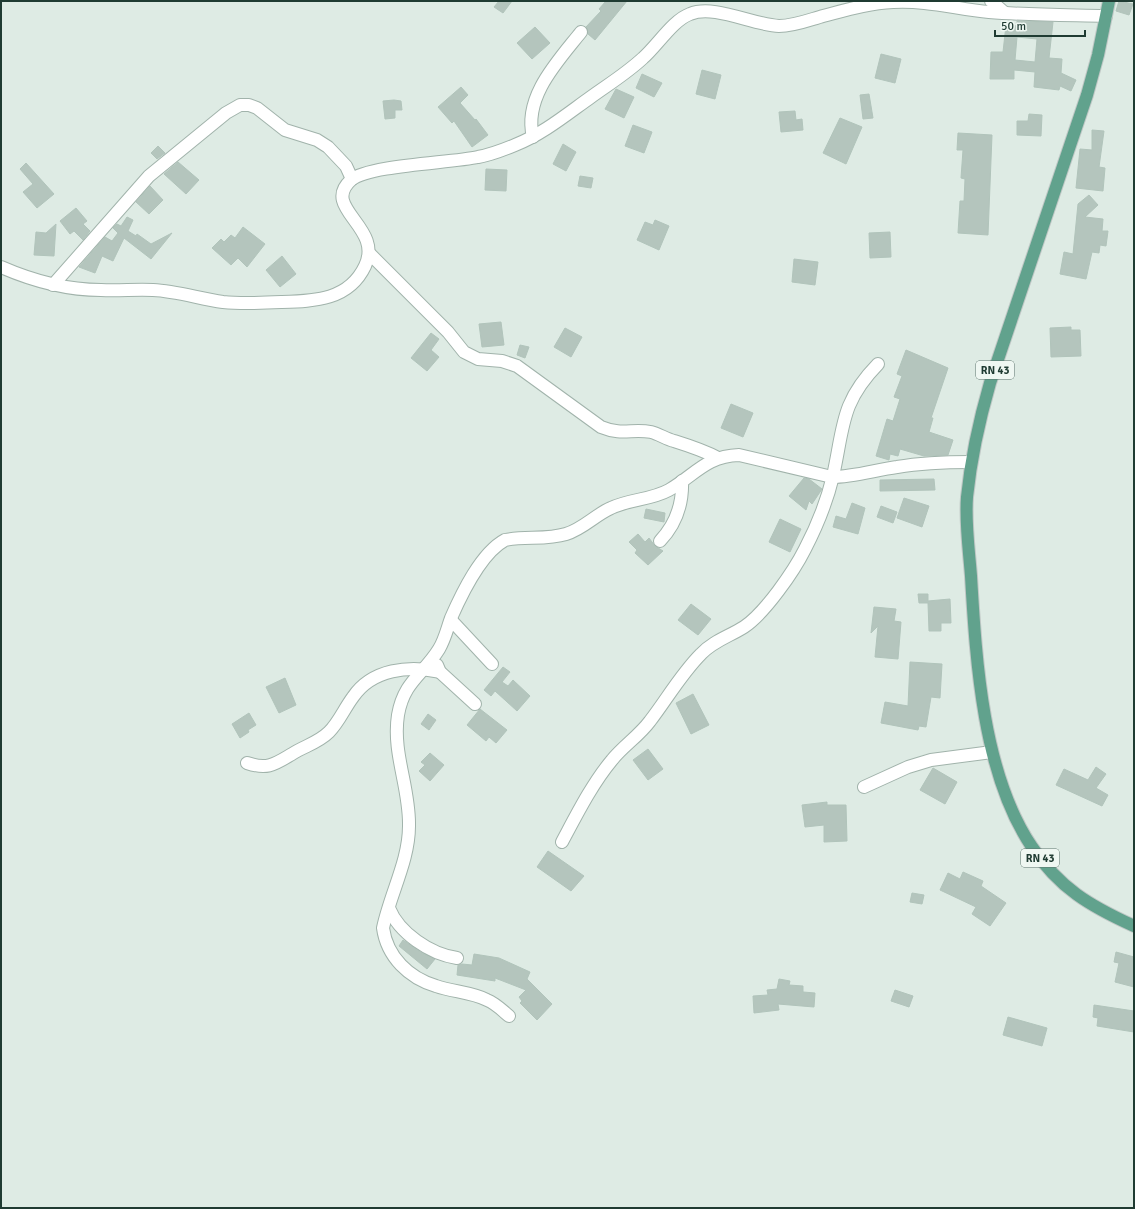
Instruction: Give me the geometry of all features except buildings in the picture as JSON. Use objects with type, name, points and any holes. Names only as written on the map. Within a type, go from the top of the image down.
[{"type":"main road","name":"RN 43","points":[[1109,1],[1098,55],[1087,95],[990,383],[978,426],[971,462],[967,499],[973,613],[981,688],[992,752],[1002,786],[1015,820],[1032,848],[1051,873],[1071,891],[1099,910],[1134,926]]},
{"type":"street","points":[[991,1],[1005,13]]},
{"type":"street","points":[[1,266],[21,275],[52,285],[75,289],[154,290],[227,302],[252,303],[315,301],[330,298],[344,291],[360,275],[370,254],[368,241],[362,230],[346,210],[342,199],[345,187],[352,178],[364,173],[403,166],[478,157],[500,151],[533,137],[641,60],[680,20],[690,14],[701,11],[712,12],[777,26],[791,25],[864,6],[892,2],[921,2],[1005,13],[1106,16]]},
{"type":"street","points":[[533,137],[530,118],[539,93],[555,65],[581,32]]},
{"type":"street","points":[[52,285],[149,176],[226,113],[240,105],[249,105],[257,108],[285,130],[317,140],[328,147],[338,156],[352,178]]},
{"type":"street","points":[[370,254],[448,332],[464,352],[470,357],[502,361],[517,366],[606,429],[622,432],[650,432],[704,450],[718,458]]},
{"type":"street","points":[[562,842],[589,793],[610,761],[651,720],[701,653],[715,642],[744,627],[757,617],[783,584],[808,543],[821,514],[832,477],[845,412],[853,394],[864,378],[878,364]]},
{"type":"street","points":[[509,1016],[488,1000],[475,995],[436,986],[423,981],[405,969],[391,952],[385,941],[383,928],[407,843],[409,828],[407,796],[396,749],[398,714],[403,694],[438,650],[461,595],[475,572],[497,544],[514,538],[565,535],[576,530],[611,508],[625,502],[655,496],[669,490],[699,468],[718,458],[739,455],[832,477],[845,477],[895,467],[933,462],[971,462]]},
{"type":"street","points":[[660,541],[674,524],[678,514],[681,503],[682,481]]},
{"type":"street","points":[[451,620],[492,664]]},
{"type":"street","points":[[438,650],[437,665],[440,672],[475,704]]},
{"type":"street","points":[[247,763],[259,767],[271,766],[315,743],[338,723],[352,698],[361,687],[372,679],[406,668],[423,668],[440,672]]},
{"type":"street","points":[[864,787],[908,767],[931,760],[992,752]]},
{"type":"street","points":[[389,908],[393,918],[400,927],[438,953],[457,958]]}]
